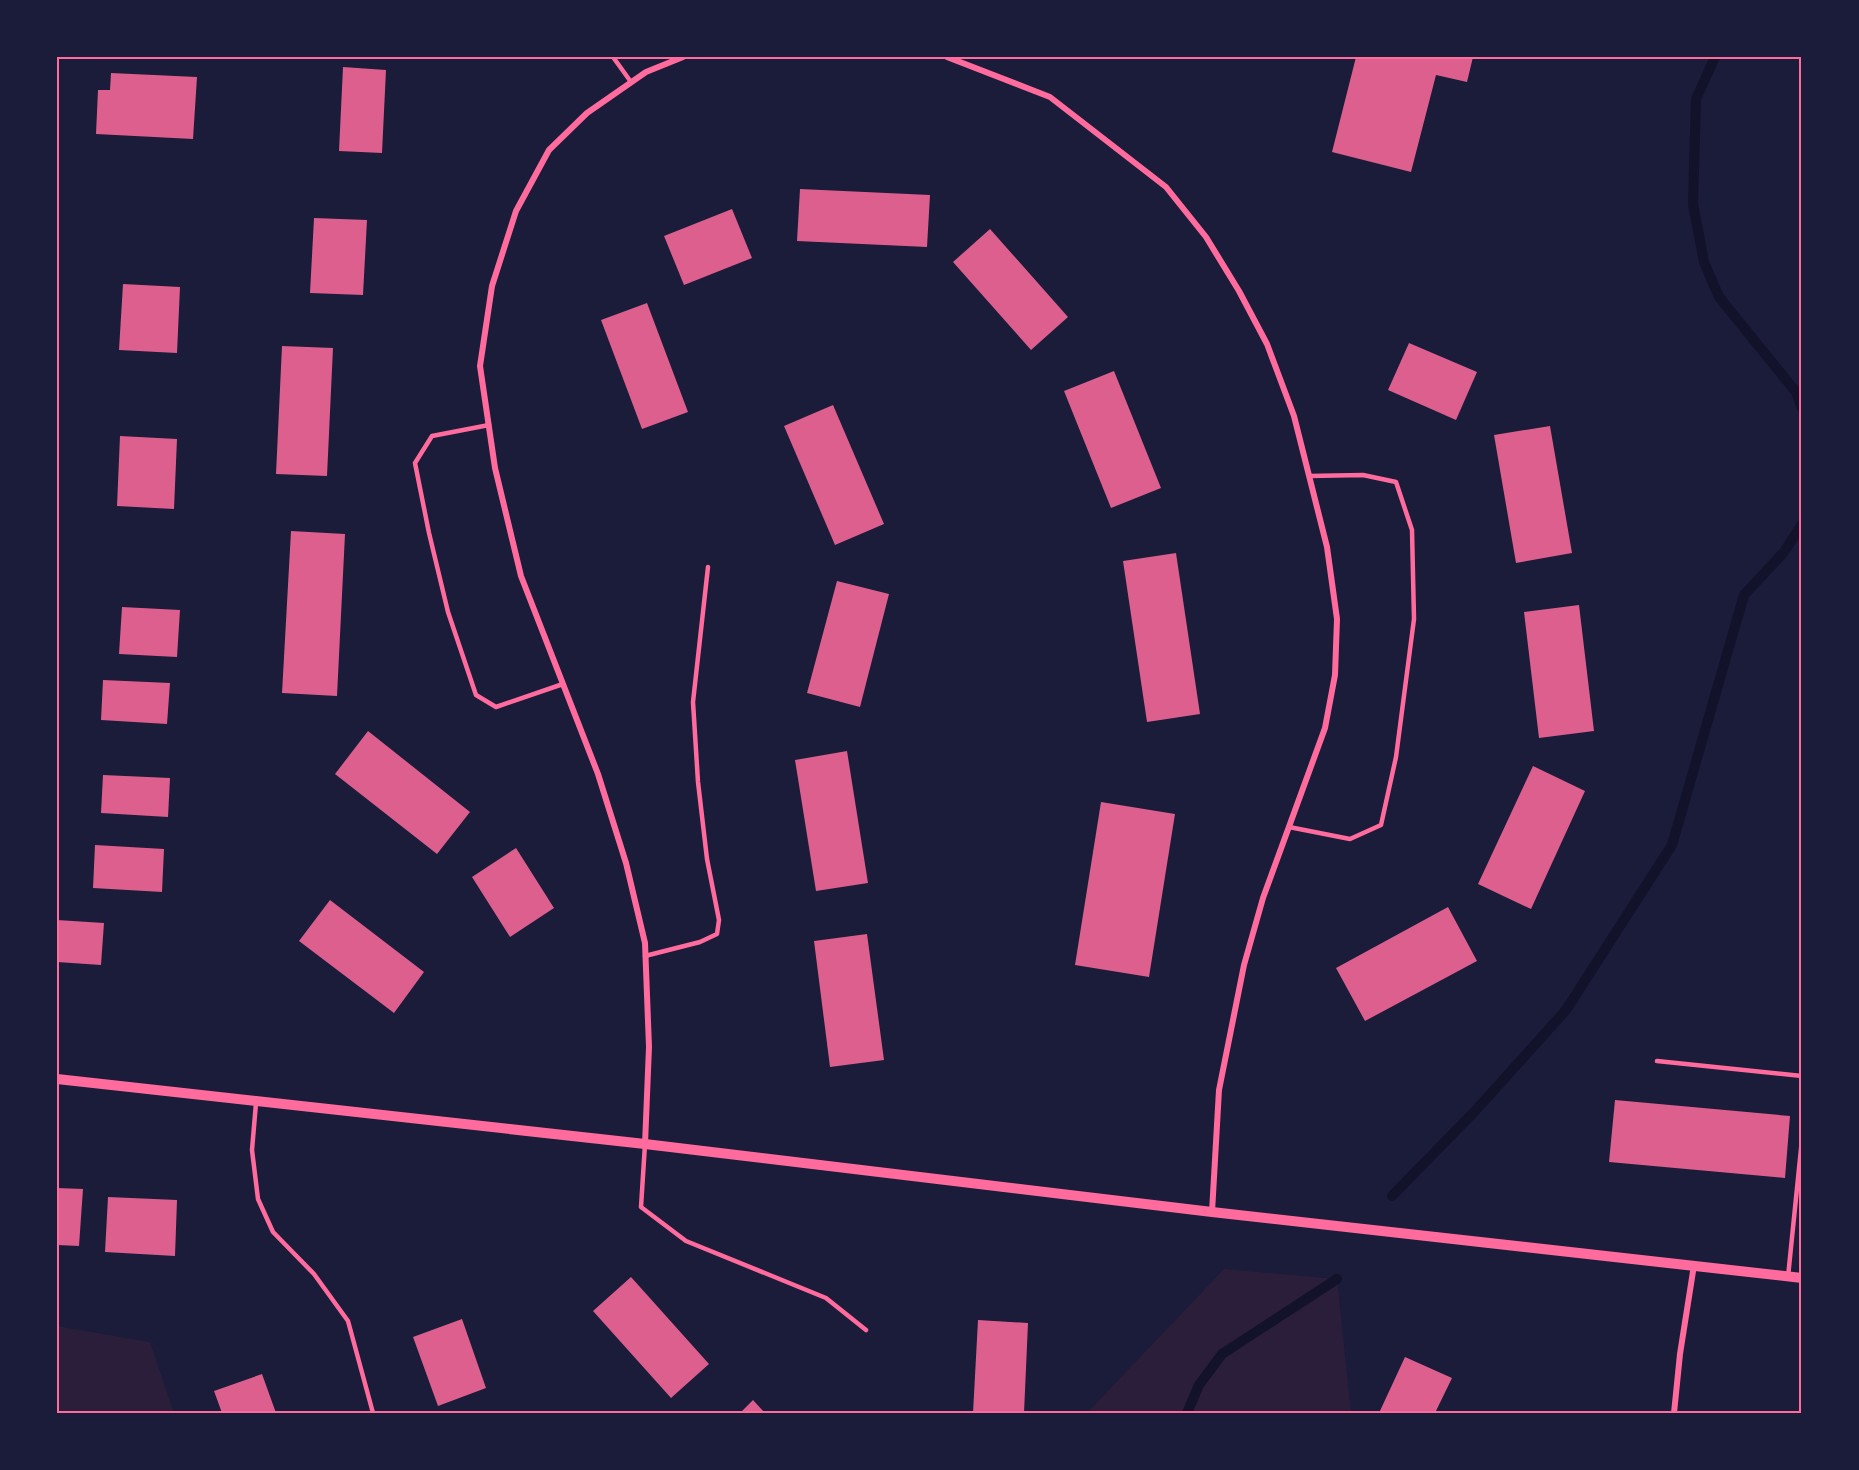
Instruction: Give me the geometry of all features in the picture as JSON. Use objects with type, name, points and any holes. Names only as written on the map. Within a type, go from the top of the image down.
[{"type":"street","points":[[645,1144],[649,1047],[645,943],[626,863],[598,774],[520,576],[495,468],[480,366],[492,286],[516,211],[549,150],[587,113],[631,82],[646,72],[683,57]]},
{"type":"street","points":[[947,57],[1050,97],[1166,187],[1206,237],[1239,291],[1267,344],[1294,416],[1327,547],[1337,619],[1335,675],[1325,728],[1263,898],[1244,965],[1219,1090],[1212,1212]]},
{"type":"street","points":[[57,1078],[1802,1278]]},
{"type":"street","points":[[1674,1413],[1680,1354],[1694,1265]]},
{"type":"lane","points":[[613,57],[631,82]]},
{"type":"lane","points":[[489,425],[432,436],[415,463],[448,612],[476,695],[496,708],[562,684]]},
{"type":"lane","points":[[1289,826],[1350,839],[1381,825],[1396,757],[1414,619],[1412,530],[1396,482],[1363,475],[1309,476]]},
{"type":"lane","points":[[645,956],[700,942],[717,934],[719,920],[707,859],[698,782],[693,702],[708,567]]},
{"type":"lane","points":[[1657,1061],[1802,1076]]},
{"type":"lane","points":[[256,1101],[252,1150],[258,1199],[273,1232],[314,1274],[348,1322],[374,1413]]},
{"type":"lane","points":[[1788,1277],[1802,1139]]},
{"type":"lane","points":[[645,1144],[641,1207],[686,1241],[826,1298],[866,1330]]},
{"type":"shaded area","points":[[1224,1269],[1337,1279],[1351,1413],[1087,1413]]},
{"type":"shaded area","points":[[57,1326],[150,1342],[174,1413],[57,1413]]},
{"type":"building","points":[[1356,57],[1473,57],[1467,82],[1436,75],[1411,172],[1332,152]]},
{"type":"building","points":[[343,67],[386,70],[382,153],[339,151]]},
{"type":"building","points":[[111,73],[197,77],[193,139],[96,134],[98,90],[110,90]]},
{"type":"building","points":[[800,189],[930,195],[927,247],[797,241]]},
{"type":"building","points":[[732,209],[752,258],[684,285],[664,236]]},
{"type":"building","points":[[314,218],[367,220],[363,295],[310,293]]},
{"type":"building","points":[[990,229],[1068,317],[1031,350],[953,262]]},
{"type":"building","points":[[123,284],[180,287],[177,353],[119,350]]},
{"type":"building","points":[[647,303],[688,412],[642,429],[601,320]]},
{"type":"building","points":[[1409,343],[1477,372],[1456,420],[1388,390]]},
{"type":"building","points":[[282,346],[333,348],[327,476],[276,474]]},
{"type":"building","points":[[1114,371],[1161,488],[1111,508],[1064,391]]},
{"type":"building","points":[[833,405],[884,524],[835,545],[784,426]]},
{"type":"building","points":[[1550,426],[1572,553],[1516,563],[1494,435]]},
{"type":"building","points":[[120,436],[177,439],[174,509],[117,506]]},
{"type":"building","points":[[291,531],[345,534],[337,696],[282,693]]},
{"type":"building","points":[[1176,553],[1200,714],[1147,722],[1123,561]]},
{"type":"building","points":[[837,581],[889,594],[860,707],[807,693]]},
{"type":"building","points":[[1579,605],[1594,731],[1539,738],[1524,612]]},
{"type":"building","points":[[122,607],[180,610],[177,657],[119,654]]},
{"type":"building","points":[[103,680],[170,683],[167,724],[101,720]]},
{"type":"building","points":[[368,731],[470,812],[437,854],[335,774]]},
{"type":"building","points":[[847,751],[868,883],[816,891],[795,760]]},
{"type":"building","points":[[1533,766],[1585,791],[1531,909],[1478,884]]},
{"type":"building","points":[[103,775],[170,778],[168,817],[101,813]]},
{"type":"building","points":[[1101,802],[1175,814],[1149,977],[1075,965]]},
{"type":"building","points":[[95,845],[164,849],[162,892],[93,888]]},
{"type":"building","points":[[516,848],[554,908],[510,937],[472,877]]},
{"type":"building","points":[[330,900],[424,972],[394,1013],[299,941]]},
{"type":"building","points":[[1448,907],[1477,961],[1365,1021],[1336,968]]},
{"type":"building","points":[[57,920],[104,923],[101,965],[57,962]]},
{"type":"building","points":[[867,934],[884,1060],[830,1067],[814,941]]},
{"type":"building","points":[[1615,1100],[1790,1116],[1785,1178],[1609,1162]]},
{"type":"building","points":[[57,1188],[83,1189],[79,1246],[57,1245]]},
{"type":"building","points":[[108,1197],[177,1200],[175,1256],[105,1252]]},
{"type":"building","points":[[631,1277],[709,1364],[671,1398],[593,1311]]},
{"type":"building","points":[[462,1319],[486,1388],[438,1406],[413,1337]]},
{"type":"building","points":[[978,1320],[1028,1323],[1024,1413],[973,1413]]},
{"type":"building","points":[[1405,1357],[1452,1378],[1435,1413],[1379,1413]]},
{"type":"building","points":[[262,1374],[276,1413],[222,1413],[214,1391]]},
{"type":"building","points":[[753,1400],[765,1413],[740,1413]]},
{"type":"waterway","points":[[1715,57],[1696,99],[1693,204],[1704,262],[1719,297],[1796,392],[1802,408]]},
{"type":"waterway","points":[[1392,1196],[1476,1110],[1566,1010],[1672,845],[1744,595],[1784,552],[1802,524]]},
{"type":"waterway","points":[[1187,1413],[1199,1385],[1222,1354],[1337,1279]]}]
